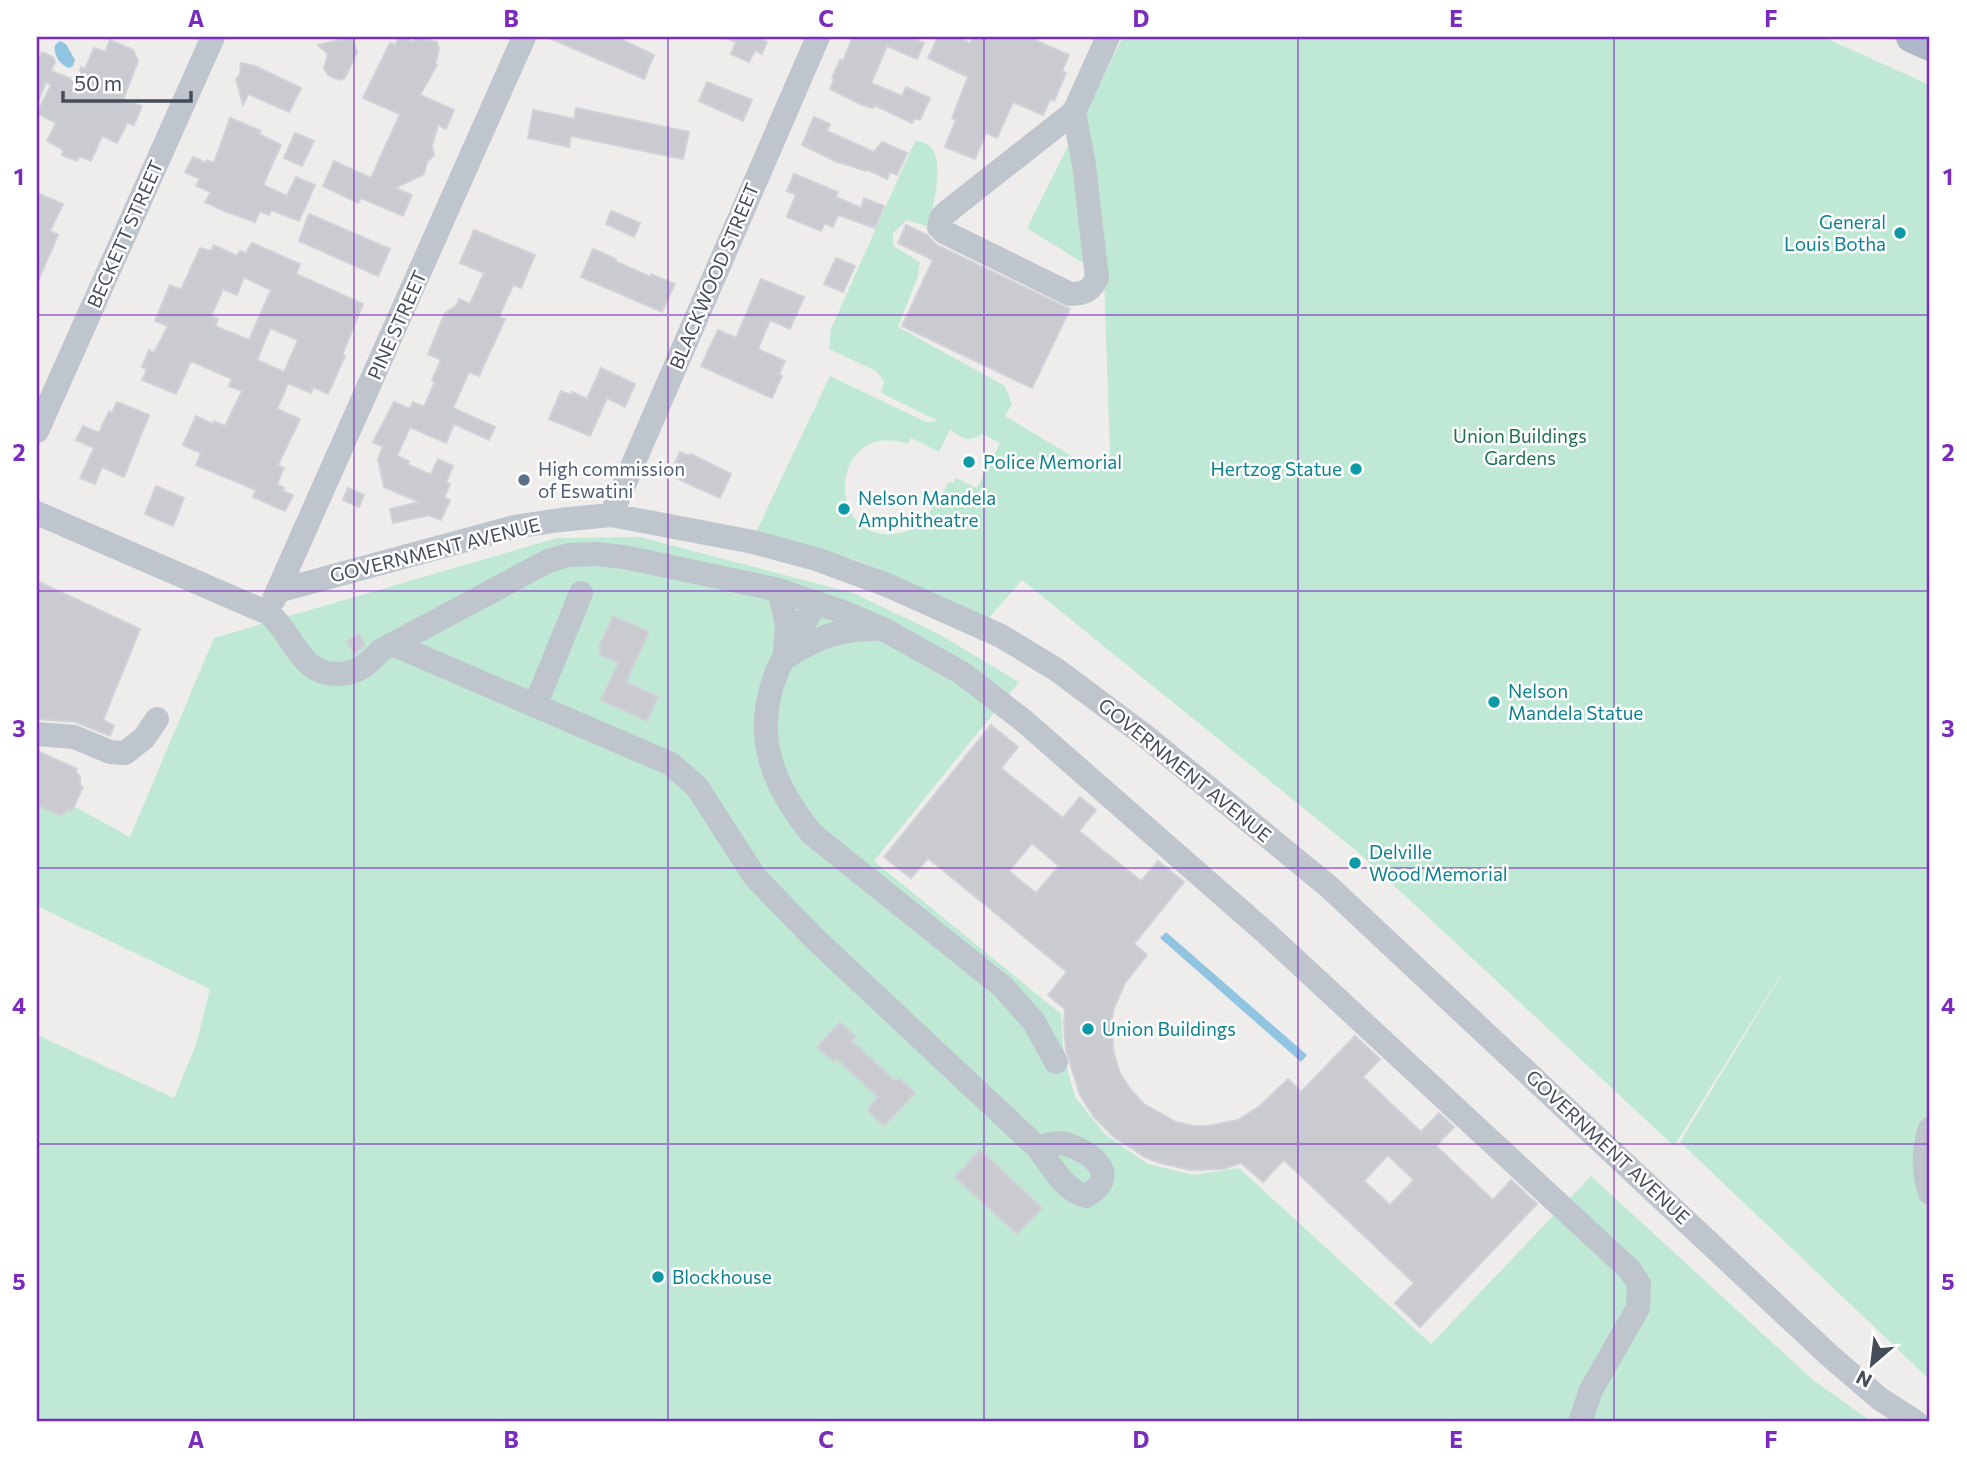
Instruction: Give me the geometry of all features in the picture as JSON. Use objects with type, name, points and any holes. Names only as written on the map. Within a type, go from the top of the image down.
[{"type":"main road","points":[[1912,37],[1930,45]]},
{"type":"street","name":"PINE STREET","points":[[273,602],[524,37]]},
{"type":"street","name":"BLACKWOOD STREET","points":[[611,515],[818,37]]},
{"type":"street","points":[[1074,112],[1084,165],[1097,278],[1089,290],[1082,294],[1070,294],[944,233],[939,227],[941,218],[947,212],[1074,112],[1108,37]]},
{"type":"street","name":"BECKETT STREET","points":[[37,431],[205,39]]},
{"type":"street","name":"GOVERNMENT AVENUE","points":[[37,513],[273,602],[513,527],[611,515],[753,542],[852,571],[1001,636],[1057,670],[1144,735],[1328,886],[1839,1364],[1880,1399],[1916,1422]]},
{"type":"street","name":"GOVERNMENT AVENUE","points":[[273,602],[280,624],[303,660],[315,669],[331,674],[345,674],[369,665],[380,650],[548,561],[569,555],[597,554],[624,557],[779,590],[883,629],[962,673],[1024,721],[1265,932],[1630,1270],[1639,1284],[1638,1308],[1591,1390],[1580,1422]]},
{"type":"street","points":[[779,590],[787,624],[785,658]]},
{"type":"street","points":[[535,706],[581,593]]},
{"type":"street","points":[[816,603],[777,673],[766,710],[767,750],[776,779],[792,809],[812,834],[1003,987],[1034,1022],[1056,1062]]},
{"type":"street","points":[[785,658],[837,632],[883,629]]},
{"type":"street","points":[[392,644],[671,764],[696,788],[755,877],[813,937],[1038,1148]]},
{"type":"street","points":[[37,734],[74,737],[94,743],[110,752],[125,753],[144,738],[158,719]]},
{"type":"street","points":[[1930,1129],[1925,1144],[1926,1176],[1930,1193]]},
{"type":"green space","name":"Union Buildings Gardens","points":[[1123,37],[1823,37],[1930,85],[1930,1380],[1680,1142],[1802,941],[1674,1146],[1359,853],[1022,580],[989,618],[859,561],[756,532],[830,376],[926,422],[938,421],[881,393],[884,381],[876,371],[829,349],[831,329],[915,141],[926,144],[933,151],[938,174],[930,223],[925,226],[907,220],[893,233],[893,246],[920,262],[918,276],[898,327],[1005,386],[1012,404],[1005,416],[1098,472],[1110,455],[1104,276],[1027,228]],"holes":[[[950,429],[969,439],[982,434],[1000,443],[977,488],[956,478],[953,483],[949,481],[938,503],[935,502],[926,518],[917,526],[900,533],[875,532],[858,522],[848,504],[845,484],[850,464],[862,449],[882,441],[908,444],[911,438],[939,452]]]},
{"type":"green space","points":[[640,537],[853,593],[937,633],[1019,682],[874,861],[1061,1014],[1064,1057],[1075,1097],[1105,1134],[1148,1164],[1194,1175],[1239,1168],[1431,1344],[1591,1176],[1813,1380],[1872,1422],[37,1422],[37,1035],[174,1098],[196,1045],[210,989],[37,906],[37,786],[130,837],[214,638],[557,538]]},
{"type":"water","points":[[60,41],[66,44],[75,60],[69,68],[56,56],[55,45]]},
{"type":"water","points":[[1166,932],[1307,1055],[1301,1062],[1160,938]]},
{"type":"building","points":[[352,37],[357,52],[345,78],[339,80],[328,75],[324,68],[328,54],[318,45]]},
{"type":"building","points":[[400,37],[414,42],[416,37],[437,42],[437,65],[420,95],[454,110],[446,129],[438,125],[432,146],[434,155],[427,162],[424,174],[395,188],[412,195],[403,216],[361,198],[358,203],[323,186],[334,161],[371,178],[400,114],[363,98],[390,43],[395,45]]},
{"type":"building","points":[[547,37],[616,37],[654,55],[644,79]]},
{"type":"building","points":[[723,37],[761,37],[760,39],[767,42],[762,54],[755,50],[749,62],[731,54],[736,42]]},
{"type":"building","points":[[853,37],[909,37],[924,43],[917,59],[887,46],[871,83],[902,96],[906,87],[930,98],[920,120],[915,118],[912,123],[874,105],[873,108],[860,104],[830,89],[834,79],[832,78]]},
{"type":"building","points":[[938,37],[956,37],[970,43],[972,37],[1028,37],[1069,55],[1062,71],[1066,73],[1054,101],[1050,99],[1043,115],[1013,102],[997,138],[986,133],[975,159],[945,147],[956,120],[952,118],[968,77],[928,58]]},
{"type":"building","points":[[110,40],[133,50],[138,61],[123,100],[142,106],[134,125],[127,123],[117,143],[102,136],[91,161],[80,156],[77,161],[62,155],[64,150],[47,141],[56,123],[37,113],[51,85],[46,82],[37,104],[37,64],[42,52],[53,57],[55,62],[51,71],[76,81],[81,67],[85,69],[94,48],[105,52]]},
{"type":"building","points":[[241,63],[255,66],[301,88],[289,112],[248,94],[243,105],[236,79],[240,75]]},
{"type":"building","points":[[707,82],[752,100],[743,121],[699,101]]},
{"type":"building","points":[[576,108],[689,132],[683,159],[571,136],[569,147],[528,138],[533,110],[574,119]]},
{"type":"building","points":[[814,117],[830,124],[827,131],[874,152],[882,142],[907,153],[897,175],[890,172],[887,179],[866,169],[835,161],[802,145]]},
{"type":"building","points":[[230,118],[261,131],[259,134],[281,145],[263,185],[287,196],[296,177],[315,185],[299,221],[271,210],[269,215],[260,211],[255,222],[205,202],[211,192],[196,186],[200,179],[185,172],[193,157],[206,163],[207,160],[214,163]]},
{"type":"building","points":[[295,133],[314,141],[302,166],[284,158]]},
{"type":"building","points":[[794,174],[838,192],[836,197],[861,208],[864,198],[884,206],[875,228],[838,215],[833,227],[825,223],[821,231],[787,217],[796,195],[787,191]]},
{"type":"building","points":[[37,193],[63,204],[50,231],[58,235],[37,283]]},
{"type":"building","points":[[611,211],[640,223],[634,237],[606,224]]},
{"type":"building","points":[[309,214],[390,249],[378,276],[299,241]]},
{"type":"building","points":[[906,225],[927,235],[937,245],[1070,309],[1032,388],[902,326],[933,260],[898,243]]},
{"type":"building","points":[[474,230],[535,255],[521,288],[513,285],[499,317],[505,319],[479,376],[469,372],[453,408],[495,427],[489,440],[454,424],[446,443],[410,427],[397,456],[409,461],[407,464],[431,475],[438,459],[453,466],[446,482],[450,484],[444,498],[450,500],[441,520],[429,515],[393,523],[390,509],[419,502],[384,487],[378,459],[383,447],[373,442],[394,402],[410,409],[413,402],[424,407],[441,360],[428,354],[445,313],[457,305],[459,299],[470,304],[484,273],[460,263]]},
{"type":"building","points":[[252,243],[300,264],[296,274],[363,304],[328,394],[313,387],[311,393],[288,383],[277,409],[300,419],[278,465],[284,468],[277,484],[284,488],[283,491],[293,495],[285,511],[253,497],[256,490],[196,465],[201,453],[183,445],[196,416],[225,426],[242,391],[229,386],[232,379],[191,361],[176,394],[142,380],[147,369],[142,367],[149,350],[154,353],[168,326],[155,321],[170,285],[181,290],[200,248],[211,251],[214,245],[237,256],[240,251],[246,253]],"holes":[[[244,277],[271,290],[249,340],[215,326],[218,319],[211,316],[223,289],[237,295]],[[270,328],[298,340],[284,372],[257,360]]]},
{"type":"building","points":[[593,249],[650,277],[651,274],[675,284],[662,312],[581,277]]},
{"type":"building","points":[[836,258],[855,266],[843,292],[824,284]]},
{"type":"building","points":[[761,279],[804,297],[790,329],[770,320],[758,349],[785,361],[779,374],[782,376],[772,398],[701,366],[718,330],[736,338]]},
{"type":"building","points":[[601,368],[635,384],[625,407],[607,398],[590,436],[549,419],[561,391],[571,395],[572,392],[587,399]]},
{"type":"building","points":[[117,402],[149,415],[124,477],[102,467],[95,484],[80,478],[94,448],[76,440],[83,426],[99,433],[109,411],[112,413]]},
{"type":"building","points":[[680,452],[690,456],[691,454],[731,474],[720,498],[669,475]]},
{"type":"building","points":[[156,486],[184,498],[173,526],[145,514]]},
{"type":"building","points":[[348,488],[364,495],[359,507],[343,500]]},
{"type":"building","points":[[37,581],[140,629],[103,720],[114,726],[110,736],[76,722],[37,719]]},
{"type":"building","points":[[613,616],[649,632],[626,682],[658,697],[647,721],[601,700],[618,663],[599,654],[599,647]]},
{"type":"building","points":[[359,634],[365,645],[354,654],[347,641]]},
{"type":"building","name":"Union Buildings","points":[[991,725],[1018,747],[1001,768],[1063,818],[1080,797],[1096,810],[1079,831],[1141,881],[1158,861],[1184,882],[1134,944],[1147,955],[1125,983],[1114,1008],[1111,1024],[1114,1054],[1120,1073],[1144,1104],[1176,1122],[1193,1126],[1238,1120],[1260,1106],[1288,1079],[1301,1092],[1355,1036],[1380,1059],[1363,1077],[1421,1132],[1439,1113],[1454,1127],[1436,1146],[1493,1200],[1511,1180],[1537,1204],[1420,1327],[1395,1303],[1414,1283],[1284,1160],[1263,1182],[1241,1163],[1223,1169],[1191,1170],[1145,1157],[1115,1138],[1094,1117],[1080,1095],[1066,1050],[1065,1009],[1048,995],[1067,972],[928,858],[911,878],[884,857]],"holes":[[[1032,843],[1059,866],[1036,893],[1009,871]],[[1388,1155],[1414,1180],[1390,1205],[1364,1181]]]},
{"type":"building","points":[[37,751],[77,769],[80,785],[83,787],[72,811],[68,809],[61,816],[37,805]]},
{"type":"building","points":[[840,1022],[856,1037],[852,1041],[895,1081],[899,1078],[915,1093],[884,1126],[867,1110],[878,1097],[837,1059],[834,1062],[817,1047]]},
{"type":"building","points":[[980,1150],[1042,1208],[1017,1234],[955,1177]]},
{"type":"place","name":"General Louis Botha","points":[[1900,233]]},
{"type":"place","name":"Police Memorial","points":[[969,462]]},
{"type":"place","name":"Hertzog Statue","points":[[1356,469]]},
{"type":"place","name":"High commission of Eswatini","points":[[524,480]]},
{"type":"place","name":"Nelson Mandela Amphitheatre","points":[[844,509]]},
{"type":"place","name":"Nelson Mandela Statue","points":[[1494,702]]},
{"type":"place","name":"Delville Wood Memorial","points":[[1355,863]]},
{"type":"place","name":"Union Buildings","points":[[1088,1029]]},
{"type":"place","name":"Blockhouse","points":[[658,1277]]}]
